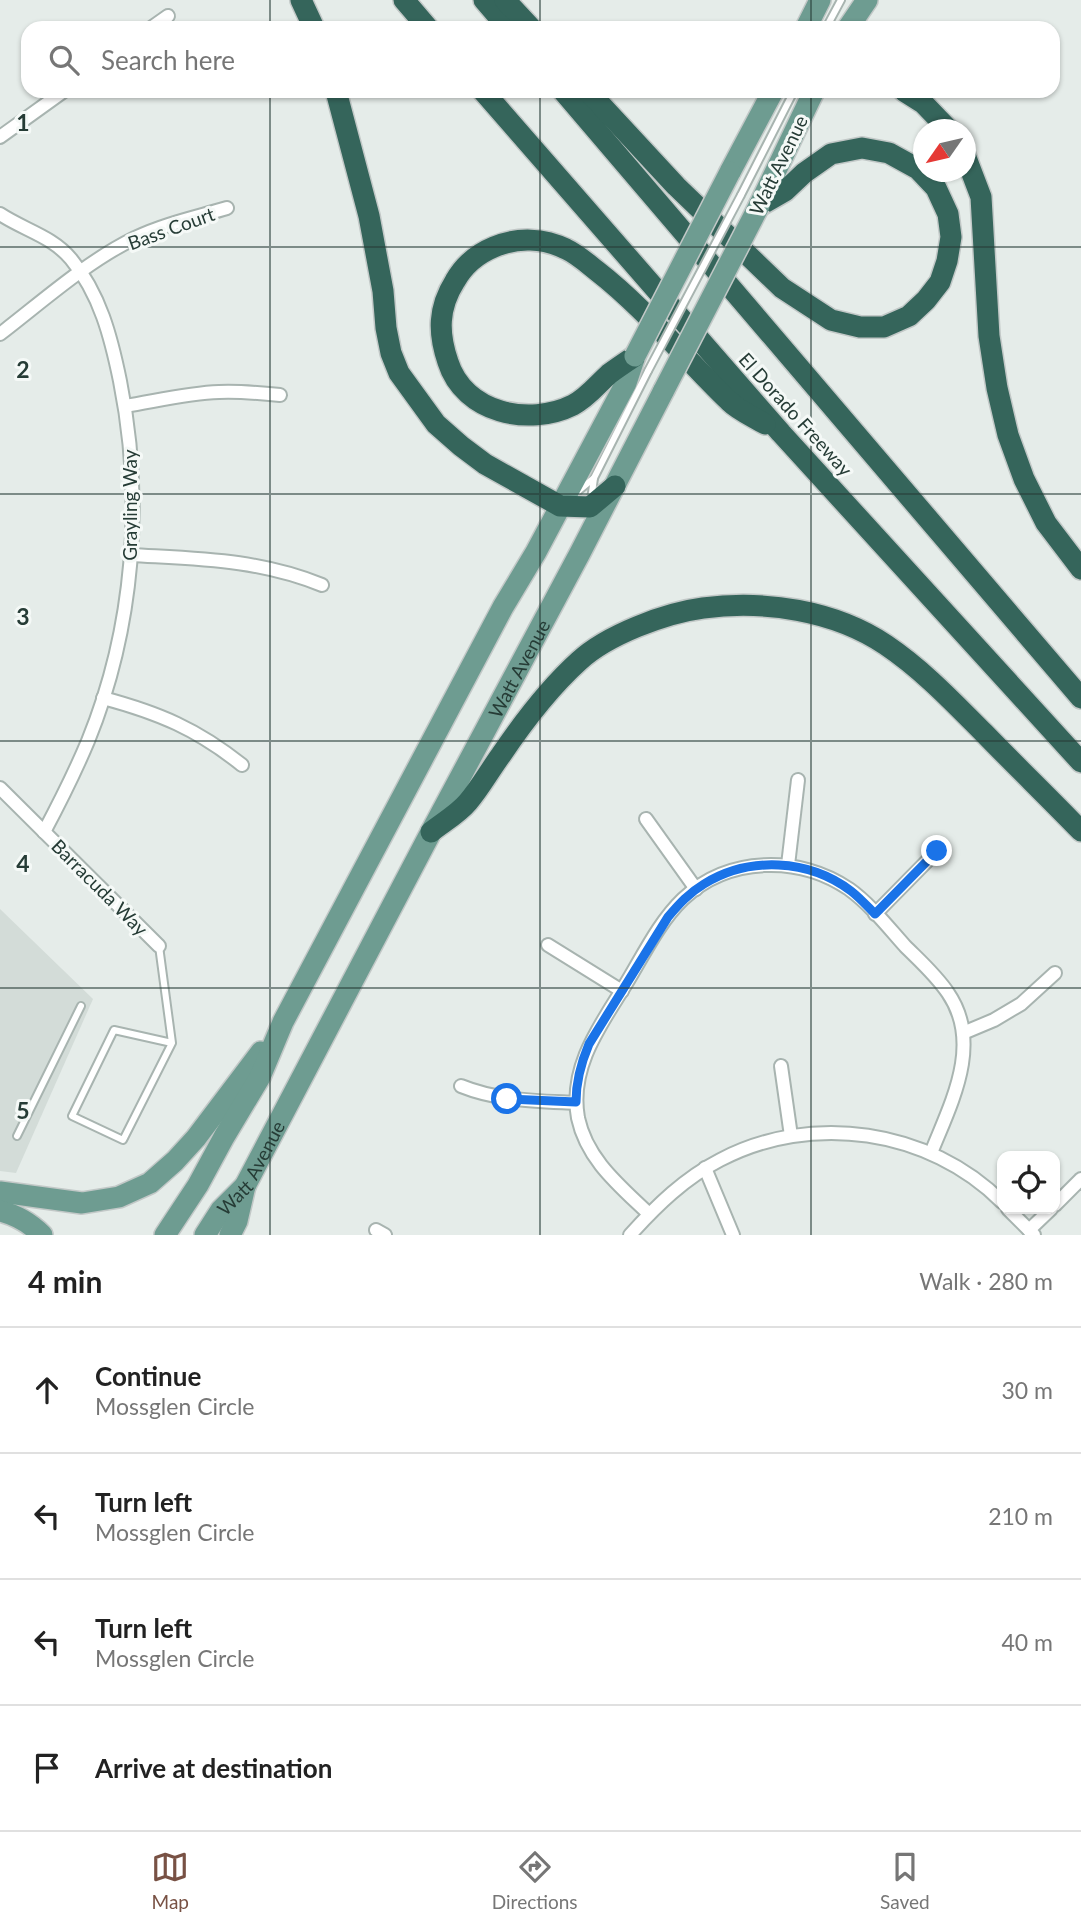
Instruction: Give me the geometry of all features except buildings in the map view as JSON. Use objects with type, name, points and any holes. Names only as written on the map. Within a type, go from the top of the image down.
[{"type":"highway","points":[[301,0],[311,21]]},
{"type":"highway","points":[[404,0],[422,21]]},
{"type":"highway","points":[[484,0],[502,21]]},
{"type":"highway","points":[[505,0],[524,21]]},
{"type":"highway","points":[[338,98],[369,216],[383,291],[386,328],[391,353],[399,373],[436,424],[461,446],[485,464],[560,506],[590,507],[615,486]]},
{"type":"highway","name":"El Dorado Freeway","points":[[489,98],[781,433],[1081,762]]},
{"type":"highway","name":"El Dorado Freeway","points":[[569,98],[1081,698]]},
{"type":"highway","points":[[594,98],[676,186],[782,288],[831,320],[860,327],[884,327],[909,316],[940,282],[951,237],[948,214],[936,188],[918,169],[889,153],[862,148],[831,154],[804,173],[785,191],[750,201]]},
{"type":"highway","points":[[915,98],[938,119]]},
{"type":"highway","points":[[975,182],[981,197],[989,335],[1008,435],[1024,479],[1046,523],[1081,569]]},
{"type":"highway","points":[[642,364],[609,374],[592,392],[553,414],[506,414],[484,405],[464,389],[449,366],[442,342],[441,315],[446,297],[465,266],[482,252],[503,243],[524,240],[549,243],[567,249],[617,286],[732,404],[781,433]]},
{"type":"highway","points":[[430,832],[467,804],[524,721],[553,686],[581,659],[612,639],[654,620],[687,610],[758,604],[812,614],[845,624],[884,643],[947,695],[1081,831]]},
{"type":"main road","points":[[810,21],[820,0]]},
{"type":"main road","points":[[853,21],[867,0]]},
{"type":"main road","name":"Watt Avenue","points":[[165,1235],[198,1185],[260,1077],[283,1022],[503,607],[536,552],[626,383],[642,364],[730,172],[769,98]]},
{"type":"main road","name":"Watt Avenue","points":[[205,1235],[221,1210],[244,1186],[325,1035],[664,390],[750,201],[810,98]]},
{"type":"main road","points":[[0,1192],[82,1203],[119,1197],[150,1183],[196,1138],[283,1022]]},
{"type":"main road","points":[[230,1235],[237,1221],[244,1186]]},
{"type":"main road","points":[[0,1211],[10,1213],[33,1226],[42,1235]]},
{"type":"street","points":[[161,21],[168,16]]},
{"type":"street","points":[[0,137],[54,98]]},
{"type":"street","name":"Bass Court","points":[[0,334],[115,248],[159,228],[227,208]]},
{"type":"street","name":"Grayling Way","points":[[0,214],[48,239],[65,253],[98,303],[115,354],[125,406],[132,475],[131,555],[116,653],[103,698],[72,780],[44,832]]},
{"type":"street","points":[[125,406],[219,392],[281,395]]},
{"type":"street","points":[[131,555],[249,564],[281,570],[322,585]]},
{"type":"street","points":[[103,698],[169,718],[196,732],[242,765]]},
{"type":"street","points":[[788,865],[798,780]]},
{"type":"street","name":"Barracuda Way","points":[[0,788],[159,946]]},
{"type":"street","points":[[646,819],[696,889]]},
{"type":"street","points":[[875,914],[937,851]]},
{"type":"street","points":[[649,1214],[605,1171],[584,1138],[576,1102],[577,1081],[582,1062],[589,1044],[668,917],[683,900],[724,873],[757,865],[788,865],[808,869],[849,890],[935,976],[948,994],[958,1013],[963,1033],[963,1066],[931,1153]]},
{"type":"street","points":[[548,945],[622,991]]},
{"type":"street","points":[[963,1033],[994,1020],[1021,1004],[1055,973]]},
{"type":"street","points":[[781,1066],[791,1136]]},
{"type":"street","points":[[461,1086],[507,1099],[576,1102]]},
{"type":"street","points":[[630,1235],[649,1214],[705,1168],[745,1148],[791,1136],[832,1132],[883,1138],[931,1153],[969,1175],[997,1198]]},
{"type":"street","points":[[705,1168],[733,1235]]},
{"type":"street","points":[[1060,1200],[1081,1179]]},
{"type":"street","points":[[1013,1214],[1032,1232],[1047,1214]]},
{"type":"lane","points":[[830,21],[841,0]]},
{"type":"lane","points":[[580,553],[594,478],[642,364],[750,201],[791,98]]},
{"type":"lane","points":[[560,506],[594,478]]},
{"type":"lane","name":"Barracuda Way","points":[[159,946],[172,1043]]},
{"type":"lane","points":[[17,1136],[81,1006]]},
{"type":"lane","points":[[114,1030],[172,1043],[123,1140],[72,1116],[114,1030]]},
{"type":"shaded area","points":[[0,909],[93,999],[16,1173],[0,1171]]},
{"type":"route","points":[[507,1099],[576,1102],[577,1081],[589,1044],[668,917],[683,900],[705,883],[724,873],[757,865],[788,865],[830,878],[858,897],[875,914],[937,851]]}]
